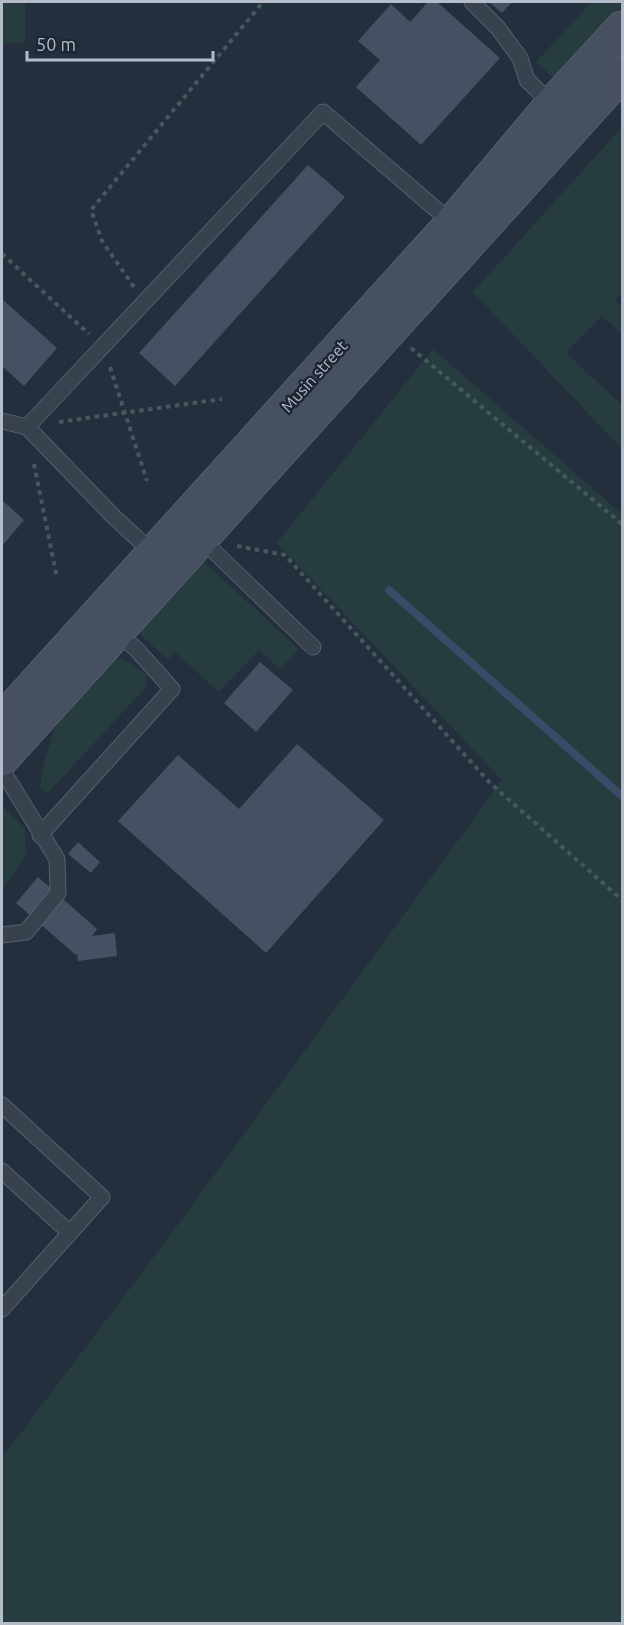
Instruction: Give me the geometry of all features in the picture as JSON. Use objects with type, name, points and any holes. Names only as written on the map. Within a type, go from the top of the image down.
[{"type":"street","name":"Musin street","points":[[2,720],[452,223],[552,104],[622,28]]},
{"type":"street","name":"Musin street","points":[[2,759],[117,632],[216,542],[622,74]]},
{"type":"lane","points":[[472,2],[498,28],[520,58],[527,80],[552,104]]},
{"type":"lane","points":[[27,427],[323,112],[452,223]]},
{"type":"lane","points":[[2,422],[27,427],[114,517],[153,553]]},
{"type":"lane","points":[[216,542],[313,647]]},
{"type":"lane","points":[[40,835],[172,689],[137,650],[117,632]]},
{"type":"lane","points":[[2,771],[57,859],[58,893],[26,932],[2,935]]},
{"type":"lane","points":[[2,1105],[102,1197],[2,1309]]},
{"type":"lane","points":[[2,1171],[70,1233]]},
{"type":"path","points":[[144,302],[102,241],[91,210],[263,2]]},
{"type":"path","points":[[408,345],[622,524]]},
{"type":"path","points":[[57,578],[27,427],[222,399]]},
{"type":"path","points":[[216,542],[285,555],[490,783],[622,900]]},
{"type":"green space","points":[[2,2],[25,2],[25,43],[2,43]]},
{"type":"green space","points":[[592,2],[622,2],[622,6],[556,80],[536,62]]},
{"type":"green space","points":[[622,127],[622,292],[615,300],[622,307],[622,334],[602,316],[566,353],[622,405],[622,449],[473,292]]},
{"type":"green space","points":[[433,349],[622,514],[622,1623],[2,1623],[2,1458],[177,1226],[502,780],[277,543]]},
{"type":"green space","points":[[199,562],[205,563],[299,649],[280,669],[259,650],[219,692],[175,652],[168,660],[142,636],[140,626]]},
{"type":"green space","points":[[116,658],[129,662],[147,675],[146,687],[48,793],[40,787],[45,760],[61,708],[107,660]]},
{"type":"green space","points":[[2,807],[25,828],[26,855],[2,890]]},
{"type":"building","points":[[428,2],[437,2],[500,58],[421,145],[356,87],[380,60],[358,41],[391,4],[410,22]]},
{"type":"building","points":[[489,2],[512,2],[502,13]]},
{"type":"building","points":[[308,165],[345,197],[175,386],[139,353]]},
{"type":"building","points":[[2,299],[57,348],[24,386],[2,366]]},
{"type":"building","points":[[2,500],[24,520],[2,546]]},
{"type":"building","points":[[260,662],[293,690],[256,732],[224,703]]},
{"type":"building","points":[[297,744],[384,820],[266,953],[118,821],[178,755],[239,809]]},
{"type":"building","points":[[78,842],[100,862],[91,873],[68,854]]},
{"type":"building","points":[[38,877],[97,929],[92,936],[115,933],[117,956],[78,961],[77,953],[76,955],[16,903]]},
{"type":"waterway","points":[[389,590],[622,796]]}]
